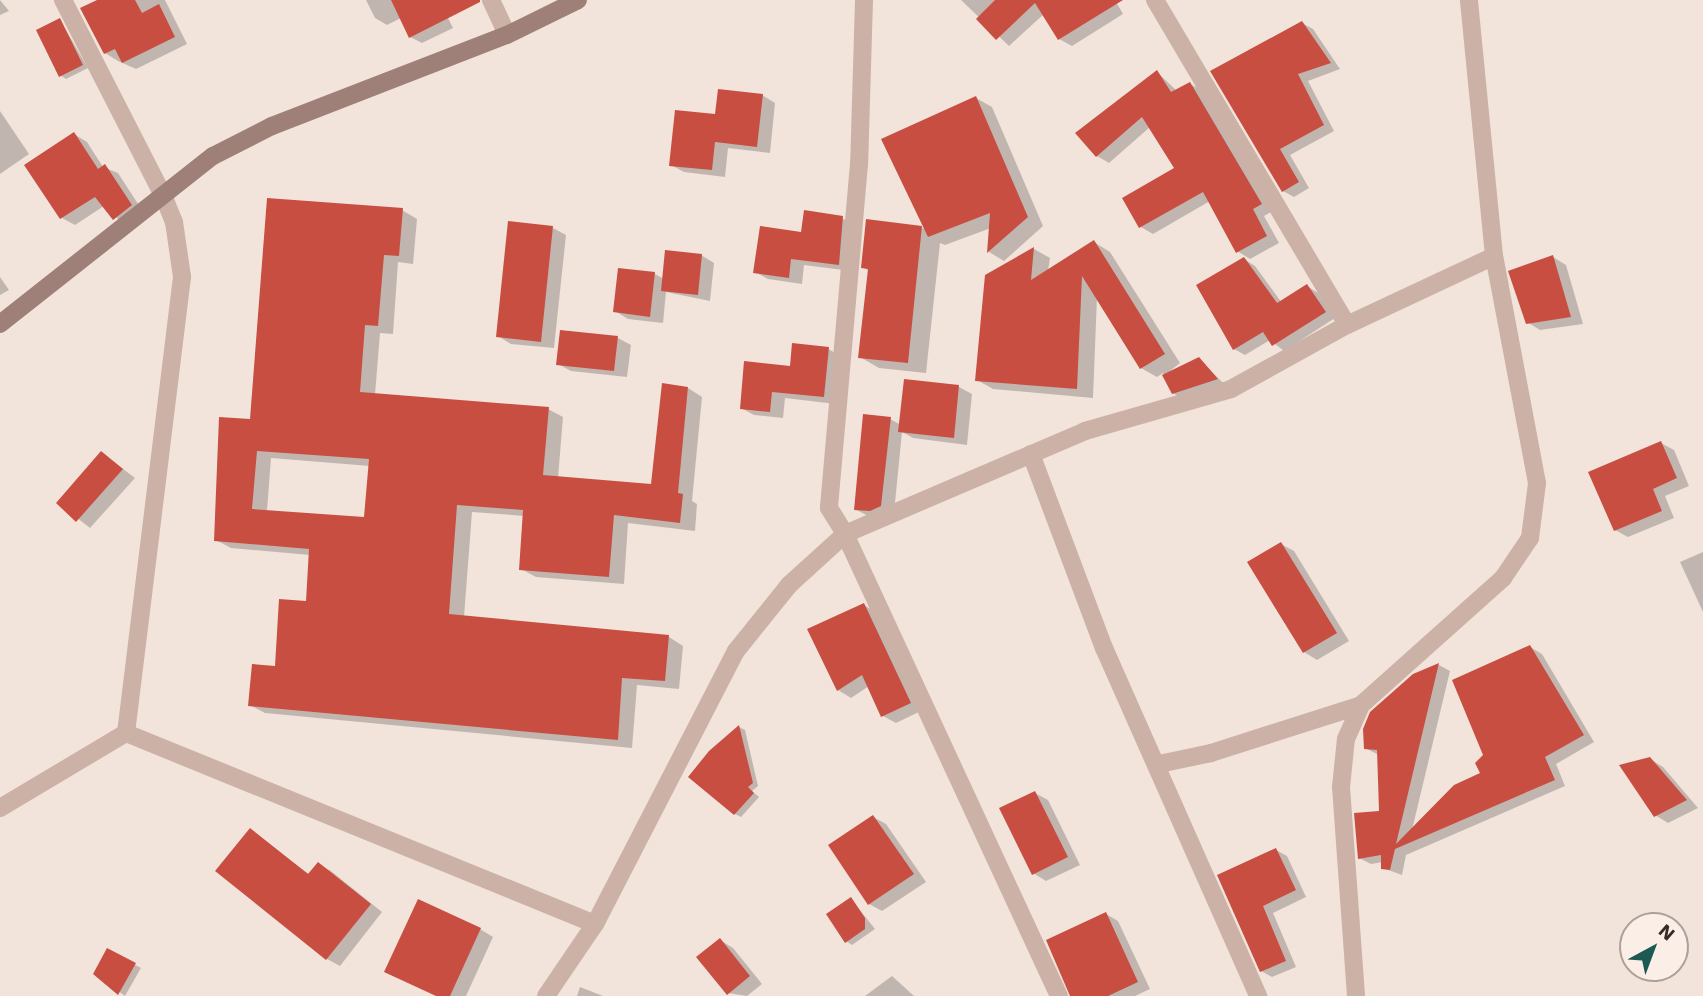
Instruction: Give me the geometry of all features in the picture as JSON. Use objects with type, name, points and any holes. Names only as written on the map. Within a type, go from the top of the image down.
[{"type":"street","points":[[62,0],[163,195],[174,222],[182,277],[126,733]]},
{"type":"street","points":[[491,0],[508,35]]},
{"type":"street","points":[[0,324],[213,156],[272,126],[508,35],[578,0]]},
{"type":"street","points":[[864,0],[859,164],[829,508],[845,534],[1059,996]]},
{"type":"street","points":[[1155,0],[1347,325]]},
{"type":"street","points":[[1159,764],[1211,753],[1361,705],[1467,615],[1503,578],[1530,538],[1537,483],[1494,256],[1469,0]]},
{"type":"street","points":[[546,996],[595,924],[736,651],[789,585],[845,534],[1085,431],[1231,389],[1347,325],[1494,256]]},
{"type":"street","points":[[1031,454],[1104,648],[1159,764],[1258,996]]},
{"type":"street","points":[[1356,996],[1341,787],[1346,739],[1361,705]]},
{"type":"street","points":[[0,808],[126,733]]},
{"type":"street","points":[[126,733],[595,924]]},
{"type":"building","points":[[97,0],[135,0],[142,13],[159,4],[175,37],[122,63],[115,49],[104,54],[80,8]]},
{"type":"building","points":[[391,0],[480,0],[480,2],[409,38]]},
{"type":"building","points":[[995,0],[1123,0],[1058,40],[1035,3],[996,40],[976,19]]},
{"type":"building","points":[[60,18],[83,65],[59,77],[36,30]]},
{"type":"building","points":[[1302,21],[1331,63],[1298,74],[1324,125],[1280,149],[1299,182],[1282,192],[1210,71]]},
{"type":"building","points":[[1157,70],[1171,92],[1190,82],[1262,204],[1253,209],[1267,236],[1236,253],[1203,192],[1139,228],[1122,198],[1174,168],[1142,117],[1096,157],[1075,133]]},
{"type":"building","points":[[718,89],[763,94],[757,147],[715,142],[712,170],[669,166],[675,110],[715,114]]},
{"type":"building","points":[[976,96],[1028,217],[987,253],[990,213],[928,237],[881,139]]},
{"type":"building","points":[[74,132],[98,169],[105,164],[132,205],[113,220],[95,197],[60,219],[24,165]]},
{"type":"building","points":[[267,198],[403,208],[399,256],[384,255],[378,326],[365,325],[360,392],[549,407],[543,475],[651,484],[662,383],[688,387],[678,493],[683,494],[680,523],[614,515],[609,577],[519,570],[523,510],[457,505],[449,614],[669,635],[665,681],[622,678],[618,740],[248,706],[252,664],[275,666],[279,599],[306,601],[309,549],[214,541],[219,417],[250,419]],"holes":[[[257,451],[369,459],[364,517],[252,509]]]},
{"type":"building","points":[[804,210],[843,216],[839,265],[791,259],[789,278],[753,273],[760,226],[801,232]]},
{"type":"building","points":[[866,219],[922,226],[908,363],[858,358],[868,269],[861,268]]},
{"type":"building","points":[[508,221],[553,226],[541,342],[496,337]]},
{"type":"building","points":[[1094,240],[1165,354],[1140,369],[1082,276],[1077,389],[975,381],[985,275],[1034,247],[1031,280]]},
{"type":"building","points":[[665,250],[702,254],[698,295],[661,291]]},
{"type":"building","points":[[1553,255],[1571,317],[1526,324],[1508,271]]},
{"type":"building","points":[[1244,257],[1277,303],[1307,284],[1326,312],[1272,346],[1263,332],[1233,350],[1196,285]]},
{"type":"building","points":[[618,268],[655,272],[650,317],[613,312]]},
{"type":"building","points":[[560,330],[618,336],[614,371],[556,365]]},
{"type":"building","points":[[792,343],[829,347],[824,397],[772,392],[770,412],[740,409],[744,361],[790,366]]},
{"type":"building","points":[[1199,357],[1218,379],[1172,394],[1162,375]]},
{"type":"building","points":[[904,379],[959,385],[954,438],[898,432]]},
{"type":"building","points":[[863,414],[891,417],[881,506],[870,511],[854,510]]},
{"type":"building","points":[[1661,441],[1677,478],[1653,489],[1662,511],[1614,531],[1588,472]]},
{"type":"building","points":[[101,451],[123,469],[76,522],[56,503]]},
{"type":"building","points":[[1281,542],[1337,633],[1303,653],[1247,562]]},
{"type":"building","points":[[864,603],[911,703],[881,717],[862,675],[837,691],[807,629]]},
{"type":"building","points":[[1530,645],[1584,735],[1545,757],[1555,780],[1395,849],[1390,870],[1381,869],[1381,855],[1358,859],[1354,813],[1379,811],[1377,750],[1364,749],[1363,729],[1370,712],[1413,674],[1439,663],[1396,844],[1454,785],[1480,773],[1475,763],[1483,755],[1452,680]]},
{"type":"building","points":[[739,725],[753,783],[748,787],[754,793],[734,815],[688,777],[709,751]]},
{"type":"building","points":[[1650,757],[1687,800],[1654,817],[1619,765]]},
{"type":"building","points":[[1035,791],[1068,857],[1032,875],[999,808]]},
{"type":"building","points":[[873,815],[914,874],[868,905],[828,845]]},
{"type":"building","points":[[250,828],[308,874],[318,862],[371,904],[326,960],[215,871]]},
{"type":"building","points":[[1276,848],[1296,890],[1263,906],[1286,961],[1260,972],[1217,875]]},
{"type":"building","points":[[851,897],[865,918],[865,929],[845,943],[826,914]]},
{"type":"building","points":[[418,899],[481,928],[450,996],[436,996],[384,972]]},
{"type":"building","points":[[1106,912],[1138,982],[1108,996],[1070,996],[1046,940]]},
{"type":"building","points":[[720,938],[750,976],[727,995],[696,957]]},
{"type":"building","points":[[107,948],[136,963],[118,995],[93,974]]}]
